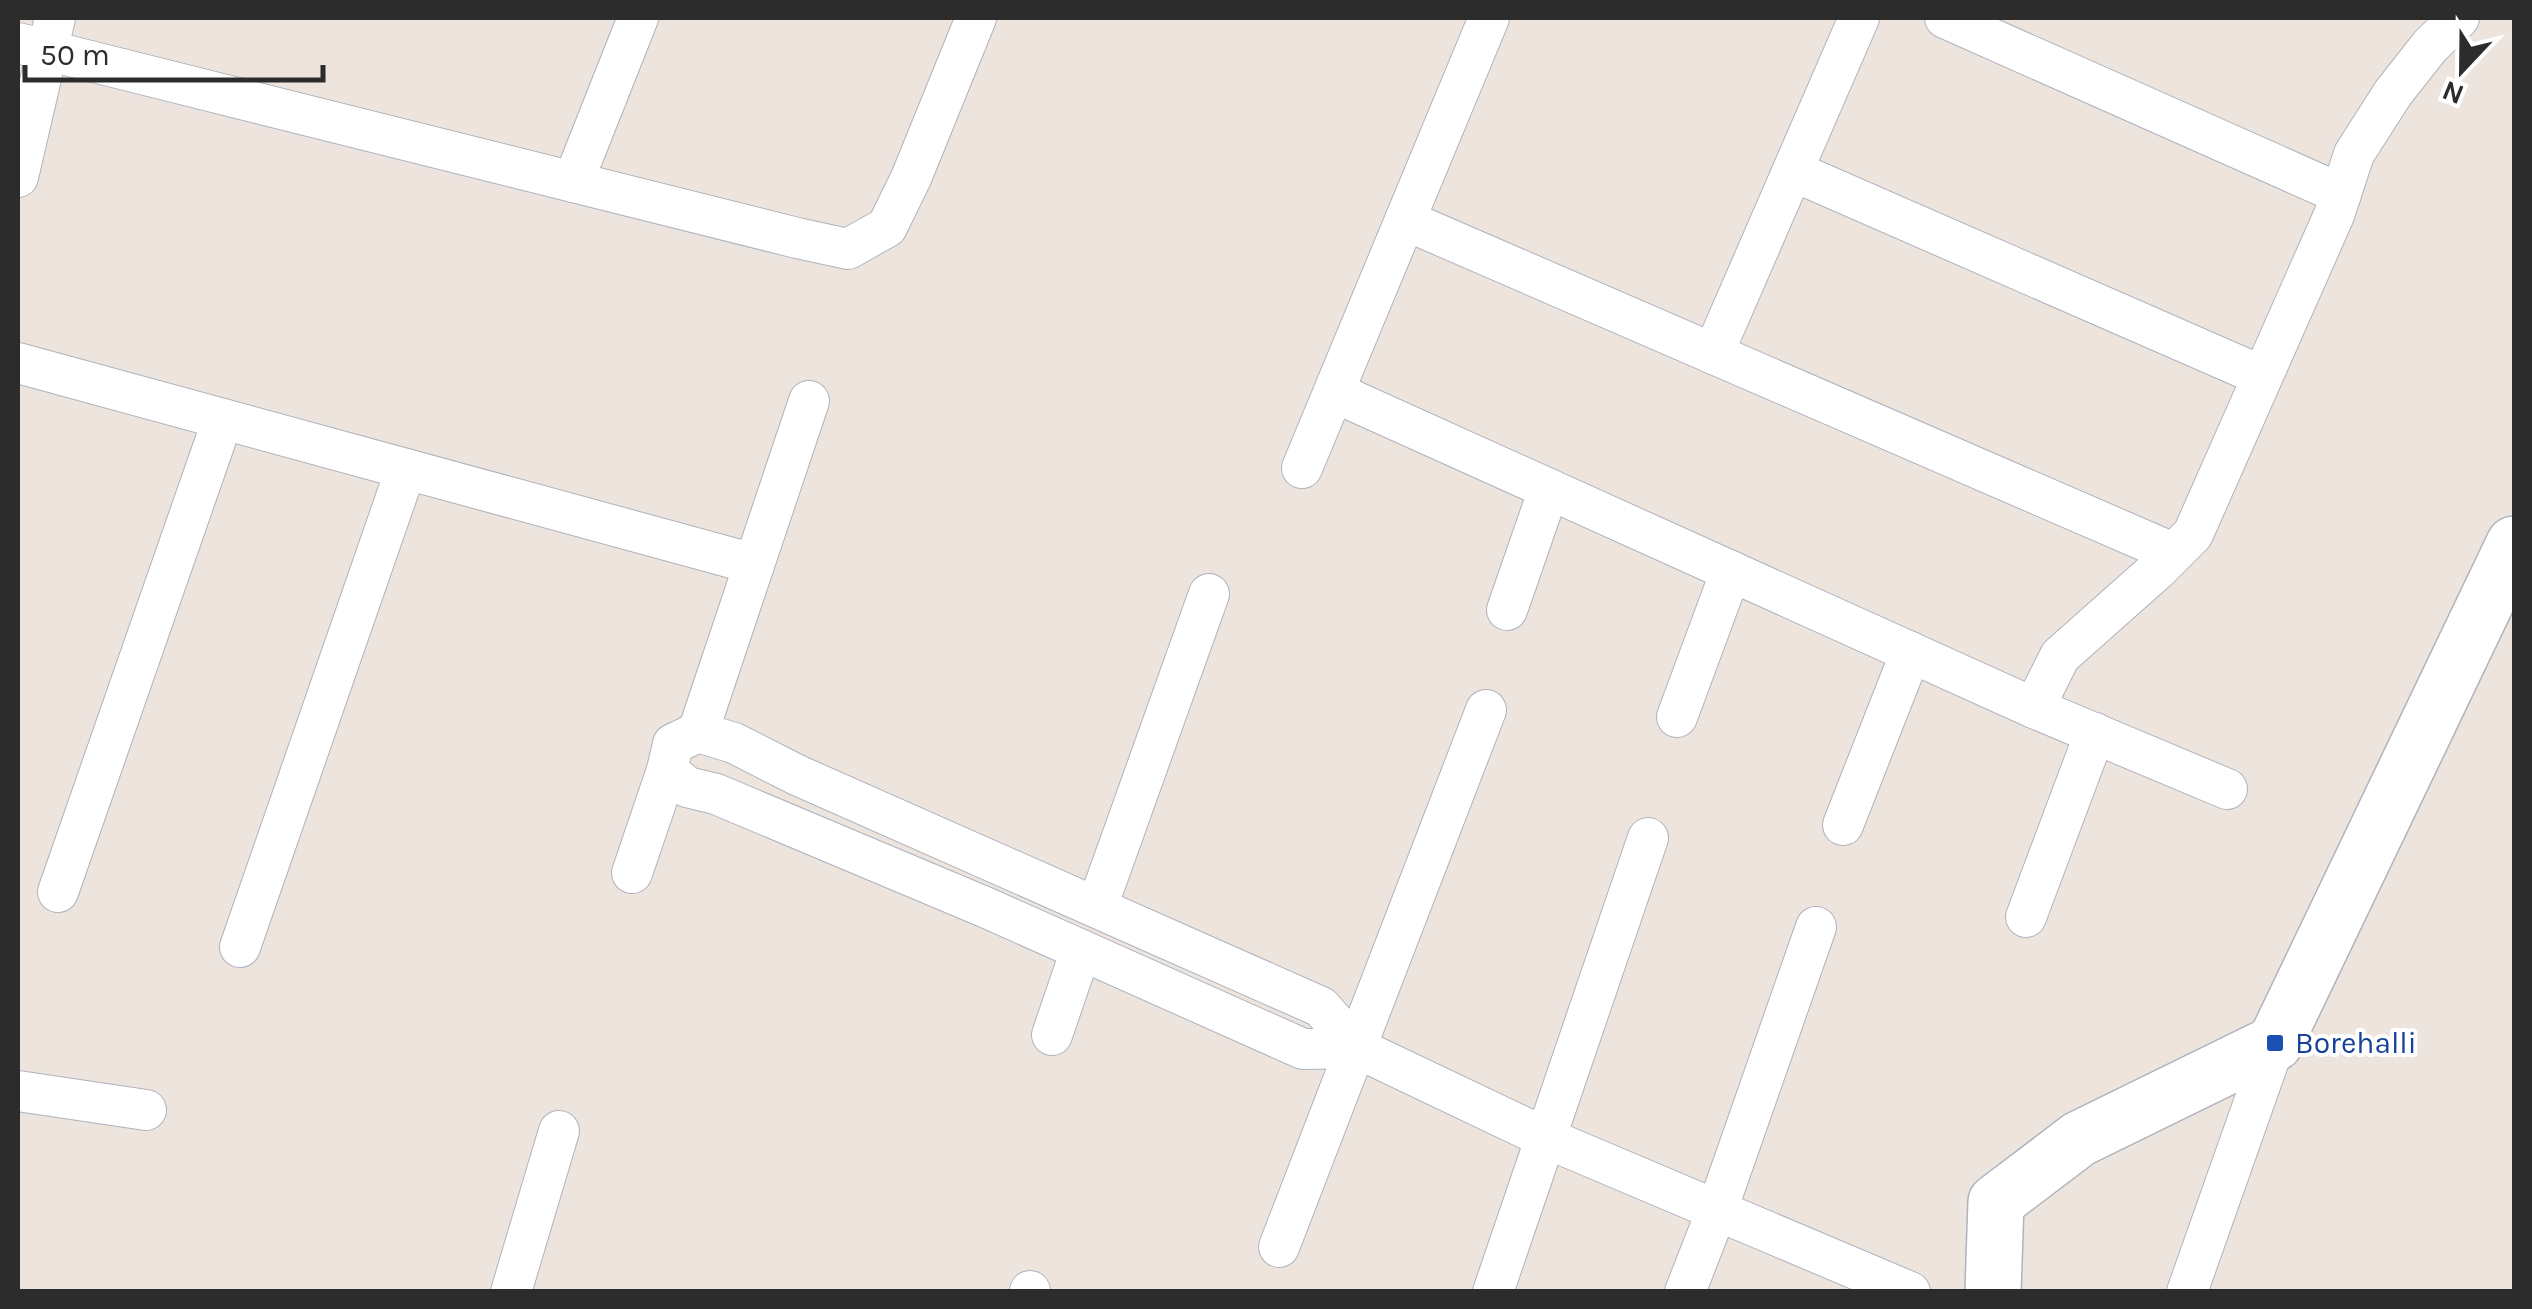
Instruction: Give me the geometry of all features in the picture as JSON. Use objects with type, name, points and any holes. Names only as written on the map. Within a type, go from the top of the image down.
[{"type":"main road","points":[[1993,1292],[1996,1202],[2078,1139],[2275,1042],[2514,544]]},
{"type":"street","points":[[573,182],[638,18]]},
{"type":"street","points":[[18,178],[40,37],[573,182],[848,248],[887,227],[976,18]]},
{"type":"street","points":[[1302,468],[1489,18]]},
{"type":"street","points":[[1713,354],[1859,18]]},
{"type":"street","points":[[1945,18],[2341,194]]},
{"type":"street","points":[[2034,708],[2060,656],[2193,534],[2334,215],[2354,154],[2430,46],[2459,18]]},
{"type":"street","points":[[1792,171],[2262,376]]},
{"type":"street","points":[[1405,220],[2173,554]]},
{"type":"street","points":[[18,363],[754,564]]},
{"type":"street","points":[[1334,392],[2034,708],[2227,788]]},
{"type":"street","points":[[698,732],[808,400]]},
{"type":"street","points":[[58,892],[223,419]]},
{"type":"street","points":[[240,947],[406,469]]},
{"type":"street","points":[[1508,610],[1549,489]]},
{"type":"street","points":[[1677,717],[1731,571]]},
{"type":"street","points":[[1096,907],[1209,594]]},
{"type":"street","points":[[1843,826],[1911,652]]},
{"type":"street","points":[[1280,1247],[1486,710]]},
{"type":"street","points":[[632,873],[668,770],[673,744],[698,732],[734,742],[797,775],[1321,1007],[1357,1048],[1546,1138],[1910,1292]]},
{"type":"street","points":[[2026,917],[2095,733]]},
{"type":"street","points":[[668,770],[687,787],[716,794],[1303,1048],[1357,1048]]},
{"type":"street","points":[[1492,1292],[1648,838]]},
{"type":"street","points":[[1685,1292],[1816,928]]},
{"type":"street","points":[[1052,1035],[1082,950]]},
{"type":"street","points":[[2187,1292],[2275,1042]]},
{"type":"street","points":[[18,1091],[146,1110]]},
{"type":"street","points":[[512,1292],[559,1131]]},
{"type":"place","name":"Borehalli","points":[[2275,1043]]}]
